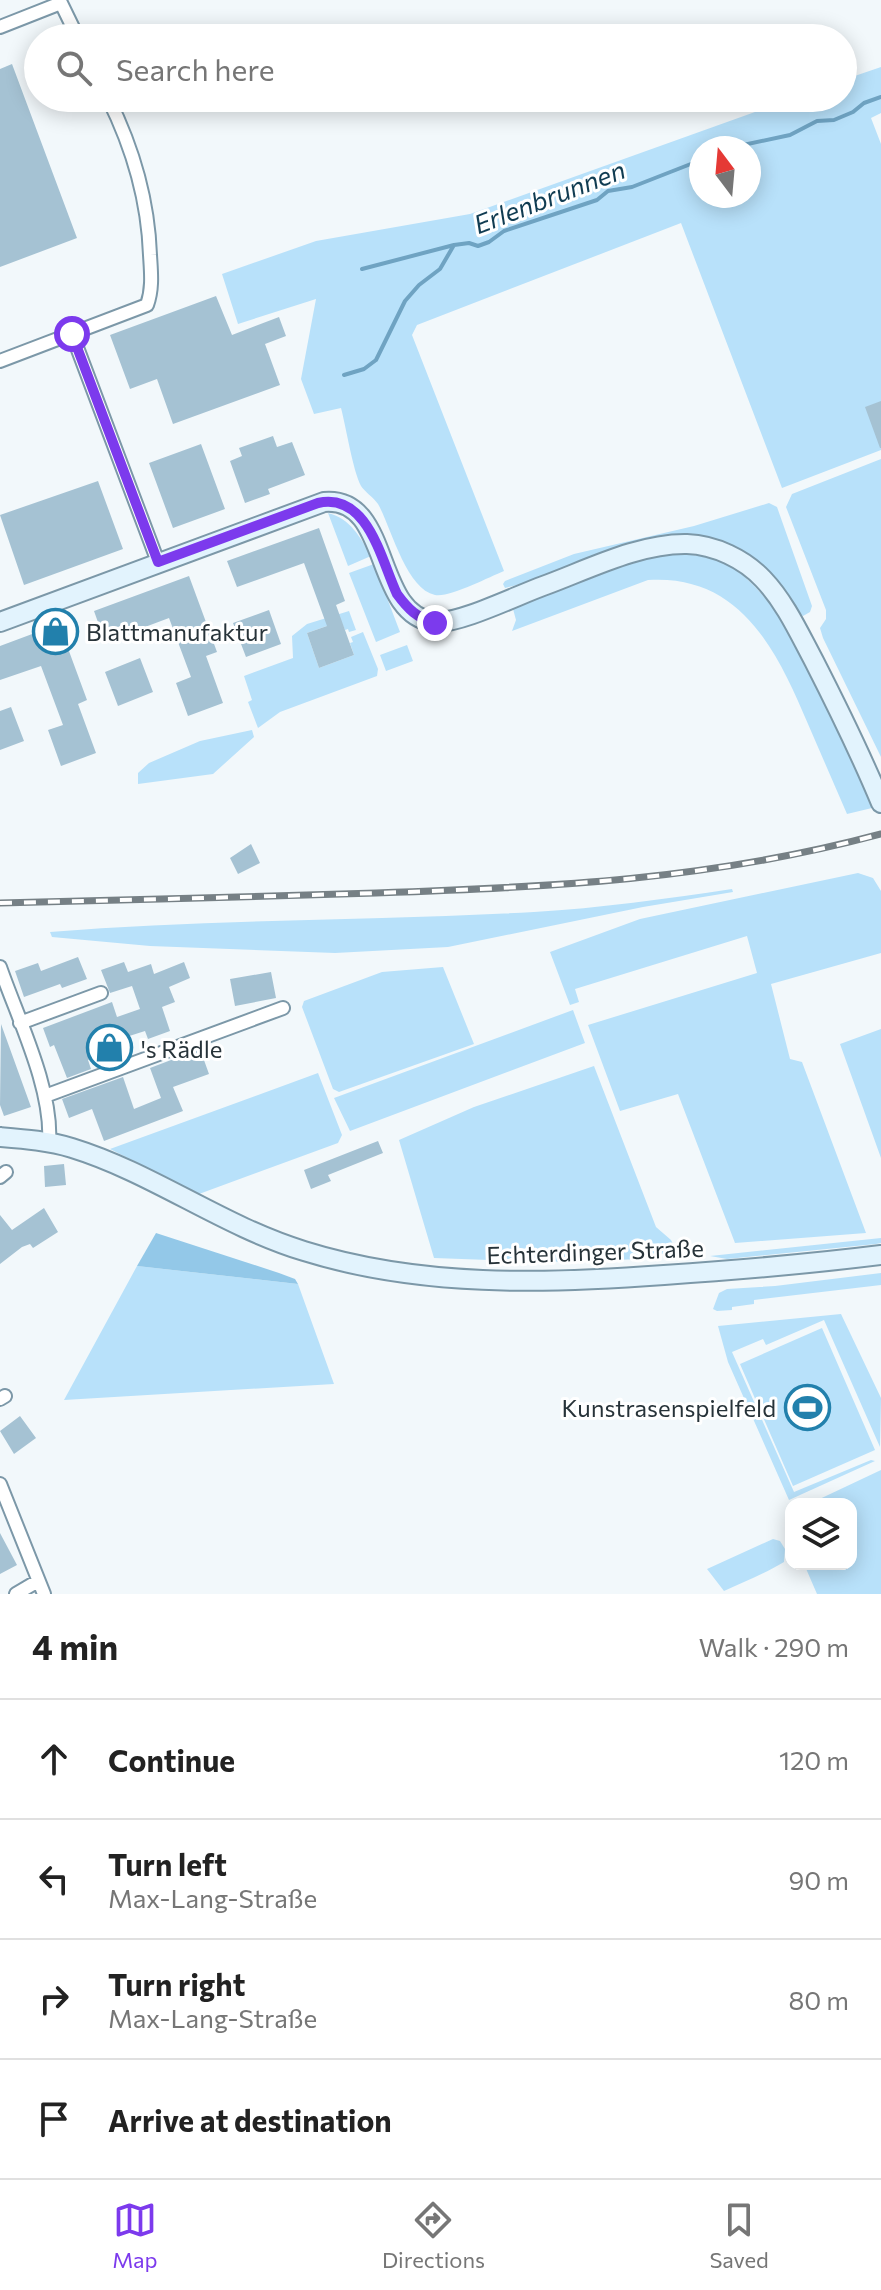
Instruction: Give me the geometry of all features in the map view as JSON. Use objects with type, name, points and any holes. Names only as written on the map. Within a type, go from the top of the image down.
[{"type":"main road","points":[[0,622],[318,503],[334,501],[345,504],[363,520],[397,594],[412,612],[435,623],[466,615],[614,560],[651,549],[691,544],[738,559],[762,578],[787,612],[840,714],[881,803]]},
{"type":"main road","name":"Echterdinger Straße","points":[[0,1137],[49,1143],[110,1162],[230,1223],[275,1242],[327,1258],[414,1273],[467,1279],[606,1279],[881,1255]]},
{"type":"street","points":[[0,27],[61,3],[71,24]]},
{"type":"street","points":[[0,361],[147,305],[150,296],[149,228],[129,141],[115,112]]},
{"type":"street","points":[[72,334],[158,562]]},
{"type":"street","points":[[0,967],[45,1096],[49,1143]]},
{"type":"street","points":[[20,1023],[101,993]]},
{"type":"street","points":[[45,1096],[283,1008]]},
{"type":"street","points":[[0,1484],[44,1594]]},
{"type":"street","points":[[16,1594],[38,1581]]},
{"type":"shaded area","points":[[881,67],[881,113],[871,118],[881,144],[881,450],[782,488],[681,223],[417,325],[412,335],[504,571],[450,593],[435,595],[425,590],[408,570],[378,504],[361,486],[341,408],[314,414],[301,379],[316,299],[238,324],[222,274],[316,241],[470,214],[755,112],[857,112],[857,75]]},
{"type":"shaded area","points":[[881,459],[881,757],[823,638],[820,628],[826,619],[826,610],[786,507],[792,494]]},
{"type":"shaded area","points":[[769,503],[777,507],[812,606],[810,612],[803,616],[718,542],[505,588],[503,584],[574,554],[694,526]]},
{"type":"shaded area","points":[[328,513],[349,524],[371,556],[348,566]]},
{"type":"shaded area","points":[[664,554],[702,556],[724,563],[748,580],[771,605],[812,672],[872,808],[847,814],[796,697],[768,645],[751,622],[731,604],[708,590],[680,581],[648,580],[512,631],[516,620],[513,609],[587,577]]},
{"type":"shaded area","points":[[374,564],[400,632],[376,642],[349,573]]},
{"type":"shaded area","points":[[349,611],[356,630],[345,630],[341,621],[307,633],[319,668],[354,655],[351,637],[363,632],[378,669],[377,676],[280,712],[258,728],[248,702],[252,700],[244,676],[293,658],[292,636],[307,624]]},
{"type":"shaded area","points":[[407,645],[413,661],[386,671],[380,655]]},
{"type":"shaded area","points":[[252,730],[254,737],[213,774],[138,784],[138,773],[149,763],[200,741]]},
{"type":"shaded area","points":[[858,873],[873,878],[881,891],[881,953],[771,984],[790,1059],[802,1062],[866,1233],[735,1243],[678,1094],[620,1111],[588,1025],[757,973],[747,936],[575,989],[579,1002],[570,1005],[550,952],[640,919]]},
{"type":"shaded area","points":[[732,889],[733,892],[448,947],[335,953],[150,946],[52,937],[50,932],[534,912],[633,903]]},
{"type":"shaded area","points":[[443,967],[474,1044],[339,1092],[333,1089],[302,1007],[304,1001],[382,972]]},
{"type":"shaded area","points":[[573,1010],[585,1043],[350,1131],[334,1098]]},
{"type":"shaded area","points":[[881,1029],[881,1158],[840,1044]]},
{"type":"shaded area","points":[[594,1066],[656,1227],[671,1240],[676,1250],[645,1259],[543,1262],[434,1258],[399,1140],[474,1107]]},
{"type":"shaded area","points":[[318,1073],[342,1135],[338,1143],[199,1194],[110,1149]]},
{"type":"shaded area","points":[[156,1233],[279,1273],[295,1279],[298,1284],[137,1266]]},
{"type":"shaded area","points":[[881,1238],[881,1243],[876,1244],[727,1259],[710,1256]]},
{"type":"shaded area","points":[[137,1266],[298,1284],[334,1384],[64,1400]]},
{"type":"shaded area","points":[[881,1273],[881,1285],[754,1300],[754,1304],[732,1307],[732,1310],[713,1309],[719,1293],[727,1289]]},
{"type":"shaded area","points":[[841,1314],[881,1398],[880,1447],[824,1320],[766,1345],[763,1339],[732,1352],[794,1492],[875,1461],[788,1498],[728,1362],[718,1326]]},
{"type":"shaded area","name":"Kunstrasenspielfeld","points":[[822,1328],[875,1450],[793,1486],[740,1364]]},
{"type":"shaded area","points":[[881,1470],[881,1594],[817,1594],[807,1570],[857,1570],[857,1498],[822,1498]]},
{"type":"shaded area","points":[[773,1539],[780,1541],[785,1549],[784,1562],[724,1591],[707,1569]]},
{"type":"building","points":[[12,64],[24,96],[24,112],[30,112],[77,238],[0,267],[0,69]]},
{"type":"building","points":[[216,296],[232,335],[279,317],[286,336],[265,344],[280,385],[173,424],[157,379],[130,389],[110,335]]},
{"type":"building","points":[[881,401],[881,448],[880,448],[865,407]]},
{"type":"building","points":[[273,436],[277,447],[292,442],[305,475],[268,489],[270,494],[245,503],[230,461],[242,456],[239,448]]},
{"type":"building","points":[[201,444],[225,509],[173,528],[149,463]]},
{"type":"building","points":[[98,481],[123,549],[24,585],[0,515]]},
{"type":"building","points":[[319,528],[345,601],[336,605],[354,655],[319,668],[307,633],[327,626],[304,563],[237,587],[227,561]]},
{"type":"building","points":[[189,576],[217,652],[206,656],[223,703],[188,716],[176,683],[191,677],[169,618],[105,642],[94,611]]},
{"type":"building","points":[[269,610],[281,644],[246,657],[233,623]]},
{"type":"building","points":[[59,624],[87,700],[78,704],[96,753],[61,766],[48,730],[63,725],[41,666],[0,680],[0,646]]},
{"type":"building","points":[[140,658],[153,692],[118,706],[105,672]]},
{"type":"building","points":[[11,707],[24,741],[0,750],[0,711]]},
{"type":"building","points":[[251,844],[260,863],[238,874],[230,858]]},
{"type":"building","points":[[78,957],[87,979],[62,988],[60,984],[24,997],[15,971],[38,963],[41,971]]},
{"type":"building","points":[[124,962],[128,972],[151,964],[154,974],[184,962],[190,978],[169,987],[175,1002],[162,1007],[170,1031],[148,1039],[145,1031],[123,1038],[126,1046],[88,1060],[91,1069],[67,1078],[54,1045],[50,1047],[43,1028],[112,1002],[117,1017],[140,1009],[132,986],[110,993],[101,970]]},
{"type":"building","points":[[271,972],[276,998],[235,1006],[230,979]]},
{"type":"building","points":[[1,1024],[31,1107],[4,1116],[0,1105]]},
{"type":"building","points":[[200,1049],[209,1074],[173,1087],[183,1111],[104,1141],[92,1109],[69,1118],[62,1099],[123,1077],[134,1109],[161,1098],[150,1068]]},
{"type":"building","points":[[378,1141],[383,1153],[328,1175],[331,1181],[311,1189],[304,1170]]},
{"type":"building","points":[[64,1164],[66,1185],[45,1187],[44,1166]]},
{"type":"building","points":[[44,1208],[58,1232],[33,1248],[30,1244],[22,1247],[0,1264],[0,1215],[12,1230]]},
{"type":"building","points":[[20,1416],[36,1438],[14,1454],[0,1431]]},
{"type":"building","points":[[0,1533],[17,1565],[0,1574]]},
{"type":"waterway","name":"Erlenbrunnen","points":[[857,109],[881,97]]},
{"type":"waterway","name":"Erlenbrunnen","points":[[761,141],[790,135],[817,121],[834,120],[853,112]]},
{"type":"waterway","name":"Erlenbrunnen","points":[[362,269],[454,245],[469,243],[478,246],[504,231],[597,200],[608,191],[632,187],[689,165]]},
{"type":"waterway","points":[[344,375],[364,369],[376,360],[405,301],[440,269],[454,245]]},
{"type":"railway","points":[[0,903],[376,893],[568,884],[755,862],[881,834]]},
{"type":"place","name":"Blattmanufaktur","points":[[55,631]]},
{"type":"place","name":"'s Rädle","points":[[110,1048]]},
{"type":"place","name":"Kunstrasenspielfeld","points":[[807,1407]]},
{"type":"route","points":[[72,334],[158,562],[318,503],[334,501],[345,504],[363,520],[404,604],[423,619],[435,623]]}]
